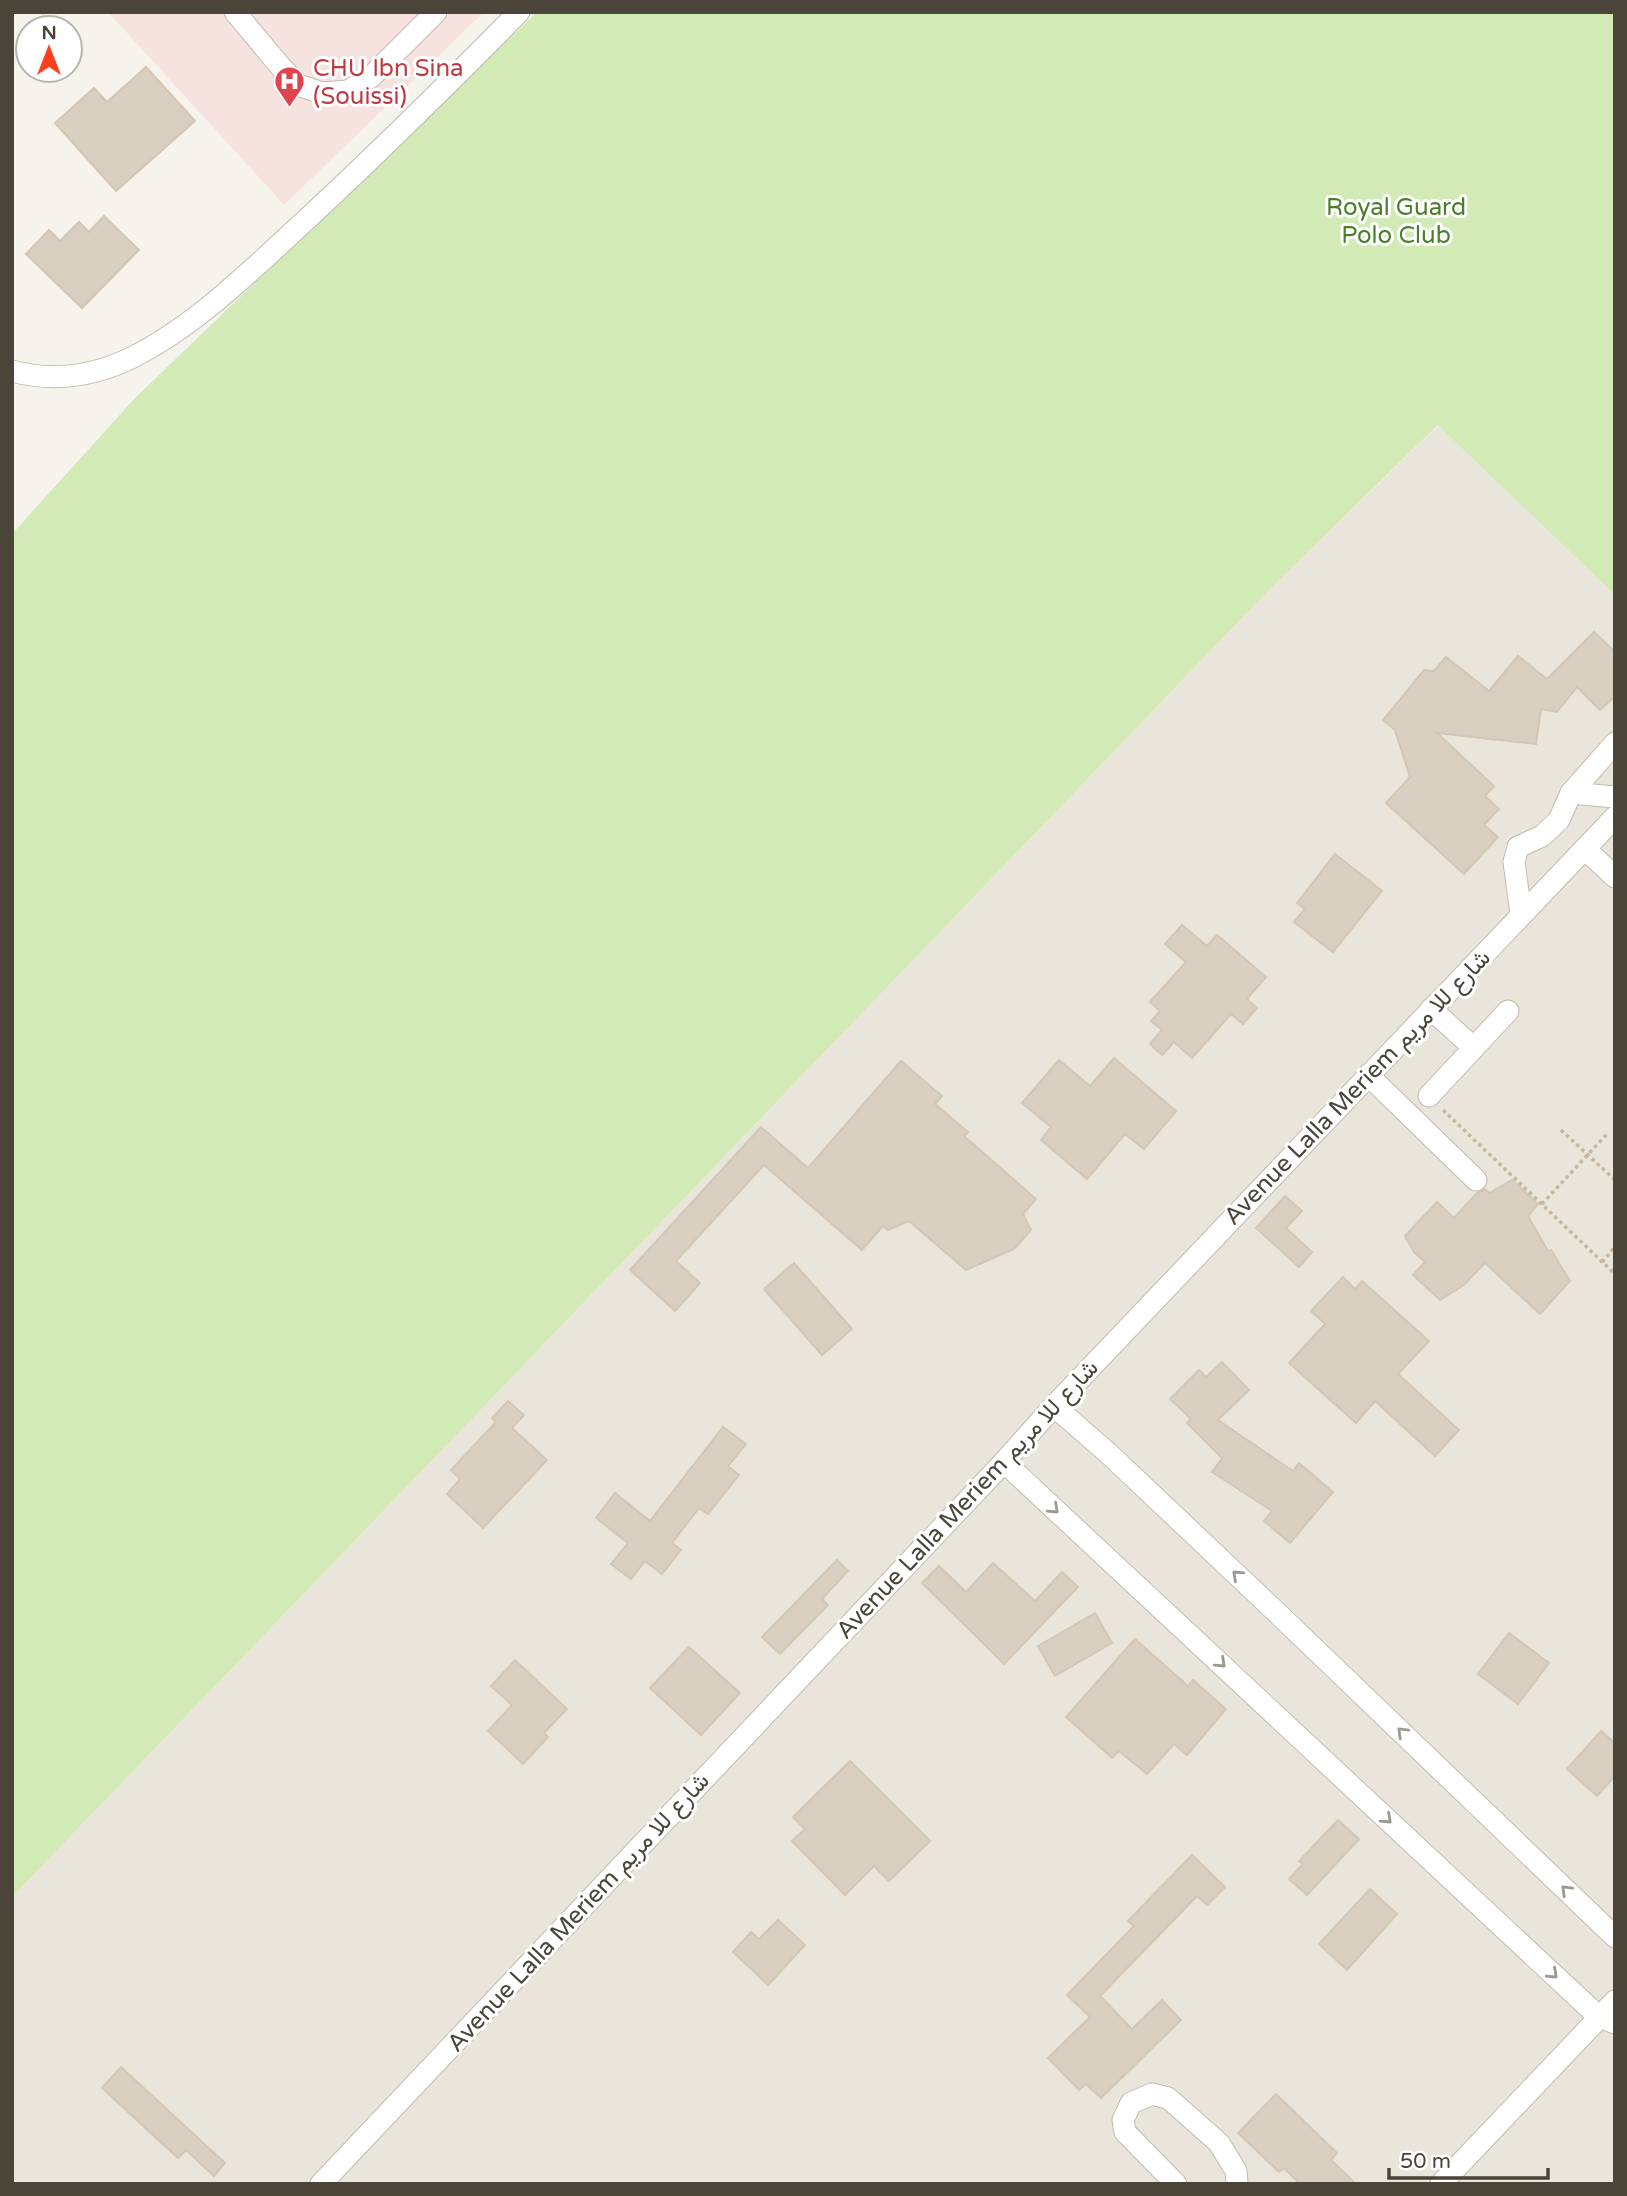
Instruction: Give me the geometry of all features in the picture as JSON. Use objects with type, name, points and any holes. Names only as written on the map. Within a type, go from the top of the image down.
[{"type":"street","points":[[235,12],[298,85],[322,93],[348,91],[371,77],[436,12]]},
{"type":"street","points":[[12,371],[52,378],[72,377],[130,358],[175,332],[236,284],[317,210],[519,12]]},
{"type":"street","points":[[1521,914],[1514,862],[1518,847],[1542,836],[1559,820],[1571,793],[1615,743]]},
{"type":"street","points":[[1571,793],[1615,797]]},
{"type":"street","name":"Avenue Lalla Meriem شارع للا مريم","points":[[321,2184],[1054,1406],[1615,817]]},
{"type":"street","points":[[1585,849],[1615,877]]},
{"type":"street","points":[[1431,1009],[1474,1048]]},
{"type":"street","points":[[1429,1096],[1508,1011]]},
{"type":"street","points":[[1368,1075],[1476,1180]]},
{"type":"street","points":[[1054,1406],[1108,1453],[1272,1608],[1615,1937]]},
{"type":"street","points":[[1004,1462],[1607,2020]]},
{"type":"street","points":[[1441,2184],[1607,2020],[1615,2001]]},
{"type":"street","points":[[1176,2184],[1125,2132],[1123,2120],[1131,2103],[1152,2094],[1168,2098],[1219,2143],[1236,2171],[1237,2184]]},
{"type":"path","points":[[1429,1096],[1615,1274]]},
{"type":"path","points":[[1561,1130],[1615,1180]]},
{"type":"path","points":[[1542,1204],[1607,1135]]},
{"type":"path","points":[[1602,1262],[1615,1247]]},
{"type":"shaded area","name":"CHU Ibn Sina (Souissi)","points":[[108,12],[484,12],[284,205]]},
{"type":"shaded area","points":[[1439,425],[1615,595],[1615,2184],[12,2184],[12,1897],[1266,593]]},
{"type":"green space","name":"Royal Guard Polo Club","points":[[537,12],[1615,12],[1615,595],[1438,425],[1266,593],[12,1897],[12,534],[135,398]]},
{"type":"building","points":[[146,67],[195,121],[116,191],[55,123],[94,88],[107,102]]},
{"type":"building","points":[[104,216],[139,250],[82,308],[26,254],[49,230],[60,241],[79,222],[89,232]]},
{"type":"building","points":[[1594,632],[1615,652],[1615,696],[1600,710],[1577,687],[1557,712],[1541,709],[1536,744],[1437,733],[1494,786],[1485,796],[1499,809],[1484,825],[1498,837],[1464,874],[1386,803],[1410,777],[1395,730],[1383,720],[1424,670],[1434,671],[1446,657],[1489,691],[1518,656],[1547,679]]},
{"type":"building","points":[[1335,854],[1382,891],[1333,952],[1294,922],[1305,909],[1297,903]]},
{"type":"building","points":[[1182,925],[1207,946],[1217,935],[1266,977],[1247,999],[1257,1008],[1243,1024],[1231,1014],[1192,1058],[1174,1042],[1162,1055],[1150,1044],[1162,1030],[1151,1021],[1160,1011],[1150,1002],[1186,962],[1165,944]]},
{"type":"building","points":[[1114,1058],[1176,1111],[1144,1149],[1125,1134],[1087,1179],[1041,1140],[1051,1127],[1022,1103],[1059,1060],[1090,1086]]},
{"type":"building","points":[[901,1061],[942,1096],[935,1104],[968,1132],[964,1136],[1036,1199],[1023,1214],[1031,1230],[1014,1249],[966,1270],[909,1221],[888,1230],[883,1226],[862,1250],[764,1165],[676,1261],[700,1283],[675,1311],[630,1270],[761,1127],[808,1168]]},
{"type":"building","points":[[1512,1180],[1538,1204],[1528,1216],[1548,1251],[1551,1250],[1570,1281],[1540,1314],[1485,1263],[1464,1285],[1440,1300],[1413,1275],[1425,1262],[1414,1252],[1405,1236],[1437,1202],[1454,1218],[1477,1193],[1485,1189],[1489,1193]]},
{"type":"building","points":[[1285,1196],[1302,1211],[1286,1228],[1312,1252],[1299,1267],[1256,1228]]},
{"type":"building","points":[[794,1263],[852,1329],[822,1355],[764,1289]]},
{"type":"building","points":[[1343,1277],[1355,1289],[1362,1281],[1429,1341],[1398,1374],[1459,1430],[1435,1456],[1375,1401],[1356,1423],[1289,1363],[1325,1324],[1311,1311]]},
{"type":"building","points":[[1222,1362],[1249,1390],[1218,1420],[1293,1471],[1299,1463],[1333,1492],[1290,1543],[1264,1521],[1272,1511],[1212,1472],[1222,1458],[1187,1423],[1191,1419],[1170,1399],[1199,1370],[1206,1377]]},
{"type":"building","points":[[508,1401],[524,1415],[512,1428],[547,1460],[483,1528],[447,1494],[460,1479],[451,1470],[496,1422],[492,1418]]},
{"type":"building","points":[[723,1427],[746,1444],[728,1466],[739,1475],[708,1514],[699,1508],[672,1543],[681,1550],[662,1574],[645,1561],[631,1579],[611,1564],[628,1543],[596,1518],[615,1493],[650,1521]]},
{"type":"building","points":[[837,1560],[848,1571],[822,1599],[828,1605],[780,1654],[762,1637]]},
{"type":"building","points":[[993,1563],[1035,1601],[1062,1572],[1078,1587],[1004,1664],[922,1583],[939,1566],[966,1592]]},
{"type":"building","points":[[1095,1613],[1112,1643],[1055,1676],[1038,1646]]},
{"type":"building","points":[[1509,1633],[1549,1663],[1518,1704],[1478,1674]]},
{"type":"building","points":[[1135,1639],[1188,1686],[1193,1680],[1226,1709],[1187,1755],[1174,1744],[1147,1774],[1119,1751],[1112,1758],[1066,1717]]},
{"type":"building","points":[[689,1647],[740,1693],[701,1735],[650,1688]]},
{"type":"building","points":[[515,1660],[567,1709],[544,1733],[548,1737],[523,1764],[488,1731],[512,1705],[491,1686]]},
{"type":"building","points":[[1601,1731],[1615,1743],[1615,1776],[1597,1796],[1567,1769]]},
{"type":"building","points":[[850,1761],[930,1841],[889,1881],[874,1866],[845,1895],[792,1841],[805,1829],[793,1817]]},
{"type":"building","points":[[1338,1820],[1359,1839],[1307,1895],[1289,1879],[1303,1864],[1299,1861]]},
{"type":"building","points":[[1192,1855],[1225,1887],[1207,1905],[1197,1896],[1100,1996],[1132,2029],[1162,2000],[1181,2020],[1101,2098],[1086,2084],[1079,2090],[1048,2058],[1090,2017],[1067,1995],[1134,1926],[1128,1921]]},
{"type":"building","points":[[1370,1889],[1397,1914],[1347,1970],[1319,1944]]},
{"type":"building","points":[[778,1920],[805,1945],[768,1985],[733,1952],[751,1932],[759,1939]]},
{"type":"building","points":[[121,2067],[225,2163],[214,2176],[186,2150],[178,2158],[102,2088]]},
{"type":"building","points":[[1276,2094],[1337,2153],[1331,2160],[1356,2184],[1300,2184],[1284,2168],[1279,2172],[1238,2133]]},
{"type":"place","name":"CHU Ibn Sina (Souissi)","points":[[290,109]]}]
